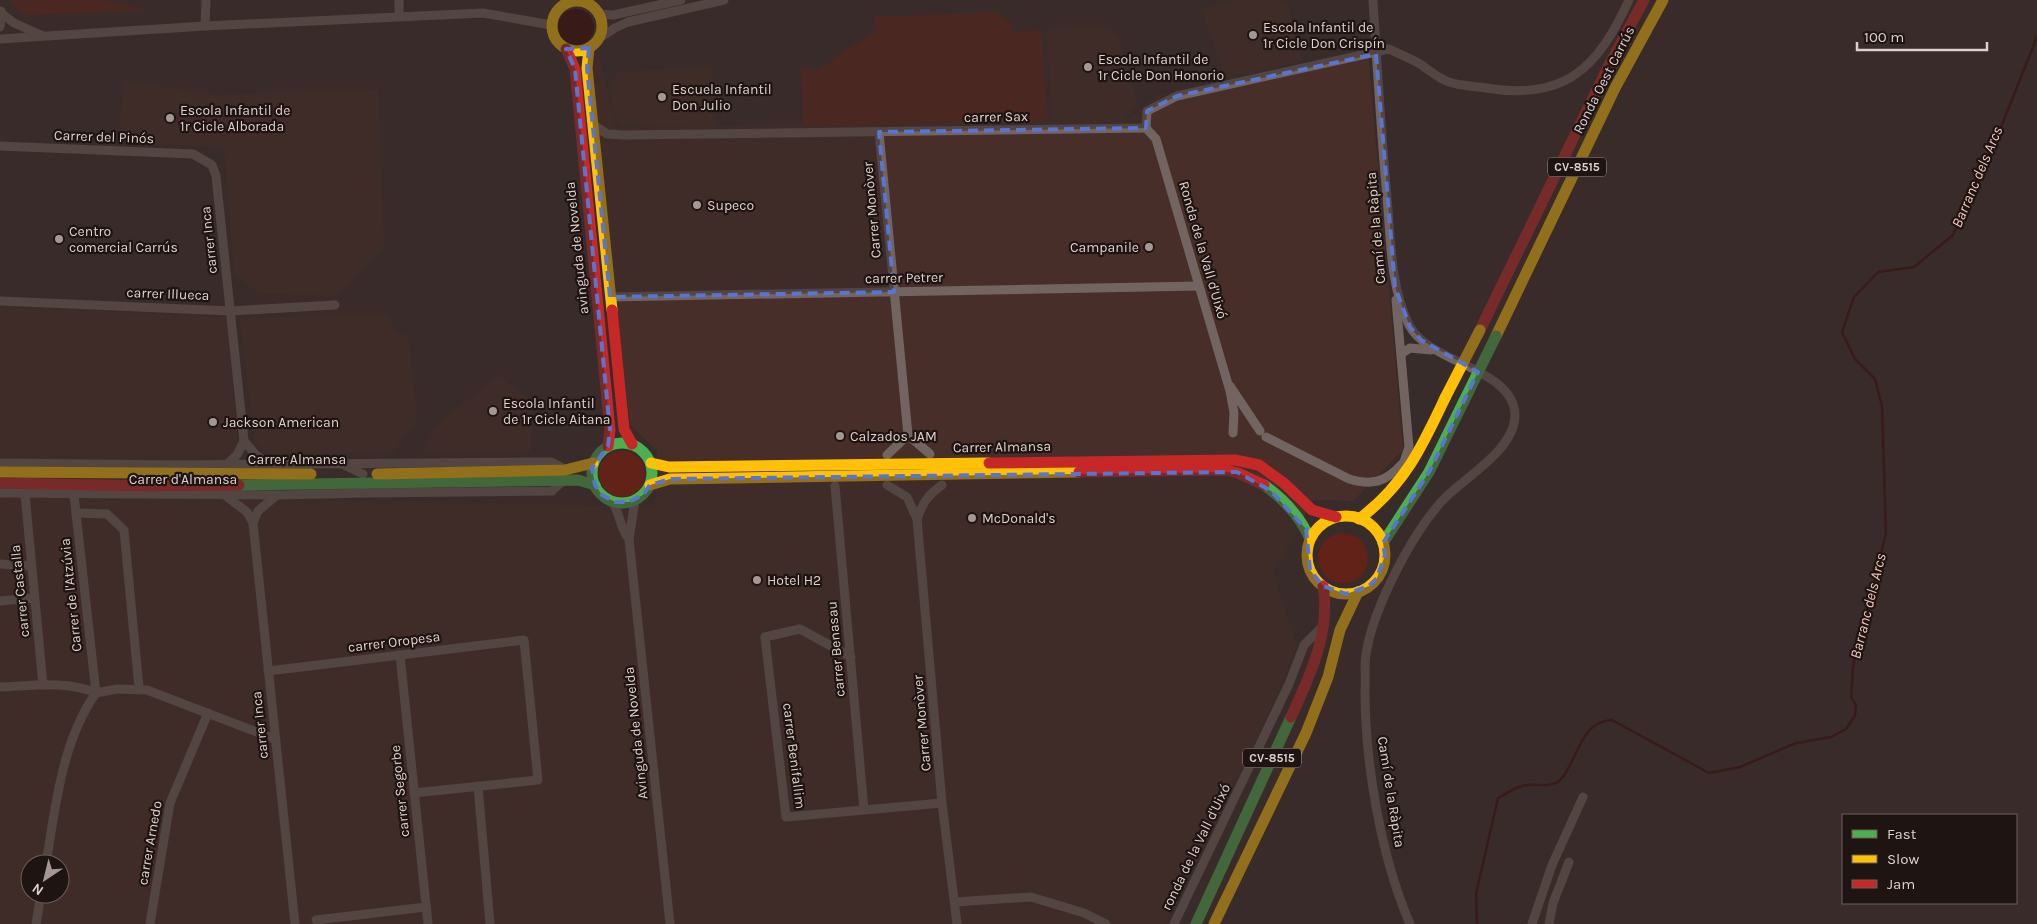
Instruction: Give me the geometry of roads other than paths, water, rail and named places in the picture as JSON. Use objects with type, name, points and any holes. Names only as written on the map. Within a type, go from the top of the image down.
[{"type":"main road","points":[[573,0],[588,3],[599,14],[602,26],[598,40],[589,48],[575,52],[566,49],[555,39],[551,25],[554,15],[560,7],[573,0]]},
{"type":"main road","name":"Ronda Oest Carrús","points":[[1384,500],[1405,477],[1480,330],[1609,65],[1644,0]]},
{"type":"main road","name":"Ronda Oest Carrús","points":[[1382,543],[1429,472],[1615,88],[1663,0]]},
{"type":"main road","name":"avinguda de Novelda","points":[[589,48],[587,68],[624,429],[632,444]]},
{"type":"main road","name":"avinguda de Novelda","points":[[566,49],[575,69],[610,430],[608,446]]},
{"type":"main road","points":[[620,442],[632,444],[645,452],[651,463],[653,474],[650,486],[643,495],[635,500],[624,503],[612,501],[602,495],[595,485],[592,472],[593,463],[601,451],[608,446],[620,442]]},
{"type":"main road","name":"Carrer Almansa","points":[[651,463],[670,467],[1235,460],[1259,465],[1285,484],[1312,510],[1336,517]]},
{"type":"main road","name":"Carrer Almansa","points":[[0,472],[83,474],[565,475],[593,463]]},
{"type":"main road","points":[[1384,500],[1402,467]]},
{"type":"main road","points":[[1219,481],[1232,471]]},
{"type":"main road","name":"Carrer Almansa","points":[[650,486],[670,479],[1232,471],[1251,477],[1271,491],[1292,510],[1306,529],[1310,539]]},
{"type":"main road","name":"Carrer d'Almansa","points":[[0,483],[148,486],[347,483],[565,475],[595,485]]},
{"type":"main road","name":"CV-8515","points":[[1359,519],[1384,500]]},
{"type":"main road","points":[[1310,539],[1320,525],[1336,517],[1348,516],[1359,519],[1373,528],[1382,543]]},
{"type":"main road","name":"CV-8515","points":[[1196,924],[1313,668],[1324,624],[1326,599],[1323,586],[1310,570],[1307,549],[1310,539]]},
{"type":"main road","name":"CV-8515","points":[[1214,924],[1306,733],[1328,677],[1340,630],[1358,592],[1369,586],[1377,578],[1383,567],[1385,555],[1382,543]]},
{"type":"main road","points":[[1323,586],[1334,592],[1346,594],[1358,592]]},
{"type":"street","points":[[205,26],[206,0]]},
{"type":"street","points":[[398,0],[399,16]]},
{"type":"street","points":[[599,14],[613,15],[682,0]]},
{"type":"street","points":[[598,40],[615,28],[628,22],[724,0]]},
{"type":"street","name":"Camí de la Ràpita","points":[[1373,0],[1395,287],[1410,327],[1421,340],[1435,351],[1491,378],[1502,388],[1515,414],[1512,431],[1500,449],[1442,501],[1428,519],[1388,586],[1366,654],[1365,708],[1369,761],[1391,873],[1410,924]]},
{"type":"street","points":[[1146,128],[1147,111],[1177,96],[1376,54],[1389,49],[1448,82],[1498,90],[1527,92],[1552,87],[1572,77],[1593,60],[1612,34],[1629,0]]},
{"type":"street","points":[[1,10],[14,23],[43,36]]},
{"type":"street","points":[[0,27],[1,10]]},
{"type":"street","points":[[0,39],[205,26],[483,13],[551,25]]},
{"type":"street","name":"carrer Sax","points":[[594,125],[607,134],[1146,128]]},
{"type":"street","name":"Ronda de la Vall d'Uixó","points":[[1146,128],[1156,139],[1227,382],[1234,413],[1232,433]]},
{"type":"street","name":"Carrer Monòver","points":[[879,132],[908,435]]},
{"type":"street","name":"Carrer del Pinós","points":[[0,147],[192,154],[205,159]]},
{"type":"street","name":"carrer Inca","points":[[205,159],[212,164],[216,176],[244,441]]},
{"type":"street","name":"carrer Petrer","points":[[610,297],[1199,286]]},
{"type":"street","points":[[1395,287],[1409,447],[1402,467]]},
{"type":"street","name":"carrer Illueca","points":[[0,301],[230,311],[335,305]]},
{"type":"street","points":[[1402,354],[1410,348],[1435,351]]},
{"type":"street","name":"Ronda de la Vall d'Uixó","points":[[1227,382],[1263,434],[1350,479],[1363,483],[1378,483],[1402,467]]},
{"type":"street","points":[[887,454],[908,435],[930,454]]},
{"type":"street","points":[[226,465],[237,454],[244,441],[256,455],[270,465]]},
{"type":"street","name":"Carrer d'Almansa","points":[[0,463],[270,465],[551,462],[565,475],[552,491],[277,495],[0,493]]},
{"type":"street","name":"Carrer d'Almansa","points":[[340,463],[363,474]]},
{"type":"street","name":"Carrer d'Almansa","points":[[347,483],[367,493]]},
{"type":"street","name":"Carrer Monòver","points":[[887,485],[906,497],[917,519],[942,803],[957,924]]},
{"type":"street","points":[[917,519],[923,502],[942,485]]},
{"type":"street","name":"carrer Benasau","points":[[835,486],[864,810]]},
{"type":"street","name":"carrer Castalla","points":[[25,494],[44,685]]},
{"type":"street","points":[[224,494],[247,512],[253,524]]},
{"type":"street","name":"Carrer de l'Atzúvia","points":[[74,495],[96,693]]},
{"type":"street","points":[[253,524],[258,511],[277,495]]},
{"type":"street","name":"Avinguda de Novelda","points":[[635,500],[629,540],[670,924]]},
{"type":"street","name":"Avinguda de Novelda","points":[[612,501],[624,534],[629,540]]},
{"type":"street","points":[[76,512],[107,514],[124,530],[140,688]]},
{"type":"street","name":"carrer Inca","points":[[253,524],[295,924]]},
{"type":"street","points":[[0,564],[31,566]]},
{"type":"street","points":[[0,601],[34,598]]},
{"type":"street","name":"ronda de la Vall d'Uixó","points":[[1174,924],[1289,684],[1304,645],[1324,624]]},
{"type":"street","name":"carrer Benifallim","points":[[850,657],[800,629],[765,637],[786,817],[942,803]]},
{"type":"street","name":"carrer Oropesa","points":[[268,671],[524,640],[538,780],[478,786]]},
{"type":"street","name":"carrer Segorbe","points":[[400,655],[428,924]]},
{"type":"street","points":[[0,687],[44,685],[85,688],[96,693],[140,688],[275,739]]},
{"type":"street","points":[[48,854],[62,770],[86,707],[96,693]]},
{"type":"street","name":"carrer Arnedo","points":[[150,924],[170,803],[208,713]]},
{"type":"street","points":[[414,793],[478,786],[490,924]]},
{"type":"street","points":[[1532,924],[1552,865],[1583,797]]},
{"type":"street","points":[[1549,924],[1553,903],[1569,862]]},
{"type":"street","points":[[955,902],[1031,897],[1084,913],[1106,924]]},
{"type":"street","points":[[36,924],[39,904]]},
{"type":"street","points":[[316,920],[426,907]]},
{"type":"waterway","name":"Barranc dels Arcs","points":[[1477,924],[1476,894],[1498,798],[1522,786],[1549,785],[1558,782],[1567,770],[1581,742],[1593,727],[1602,722],[1612,720],[1709,773],[1740,767],[1796,743],[1831,737],[1846,729],[1855,716],[1856,705],[1851,697],[1853,668],[1859,631],[1872,592],[1886,533],[1882,406],[1875,379],[1855,359],[1842,332],[1854,297],[1878,272],[1914,267],[1953,235],[1997,137],[2037,37]]},
{"type":"place","name":"Escola Infantil de 1r Cicle Don Crispín","points":[[1253,35]]},
{"type":"place","name":"Escola Infantil de 1r Cicle Don Honorio","points":[[1088,67]]},
{"type":"place","name":"Escuela Infantil Don Julio","points":[[662,97]]},
{"type":"place","name":"Escola Infantil de 1r Cicle Alborada","points":[[170,118]]},
{"type":"place","name":"Supeco","points":[[697,205]]},
{"type":"place","name":"Centro comercial Carrús","points":[[59,239]]},
{"type":"place","name":"Campanile","points":[[1149,247]]},
{"type":"place","name":"Escola Infantil de 1r Cicle Aitana","points":[[493,411]]},
{"type":"place","name":"Jackson American","points":[[213,422]]},
{"type":"place","name":"Calzados JAM","points":[[840,436]]},
{"type":"place","name":"McDonald's","points":[[972,518]]},
{"type":"place","name":"Hotel H2","points":[[757,580]]}]
